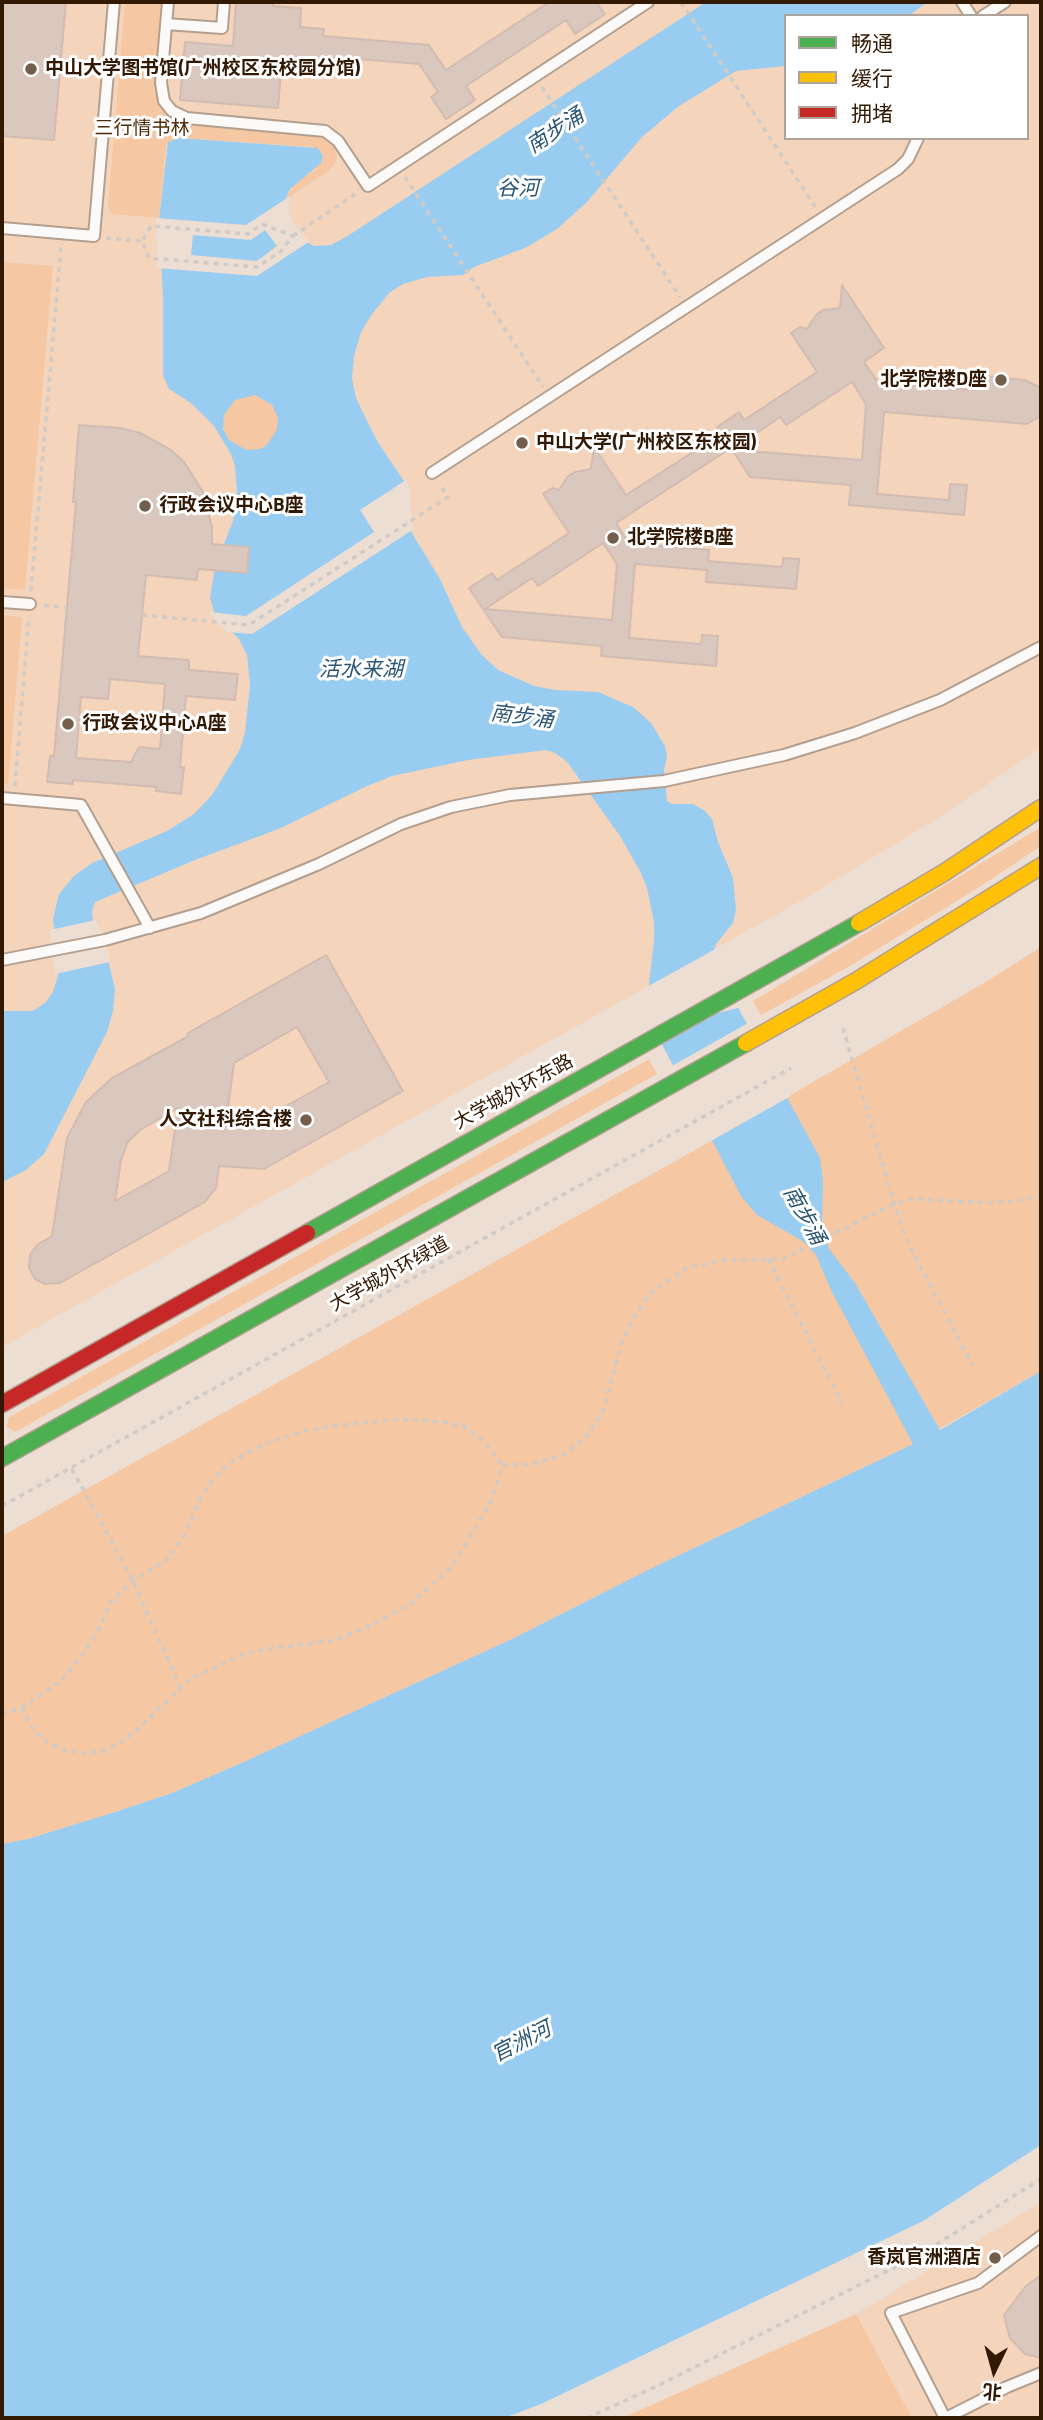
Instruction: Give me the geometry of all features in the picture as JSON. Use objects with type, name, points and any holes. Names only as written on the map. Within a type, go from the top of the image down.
[{"type":"main road","name":"大学城外环东路","points":[[2,1404],[746,988],[945,872],[1041,808]]},
{"type":"main road","points":[[2,1458],[769,1030],[927,939],[1041,866]]},
{"type":"lane","points":[[2,229],[94,236],[114,2]]},
{"type":"lane","points":[[168,2],[161,87],[164,100],[172,111],[187,118],[325,131],[336,138],[368,186],[648,2]]},
{"type":"lane","points":[[166,24],[222,28],[224,2]]},
{"type":"lane","points":[[986,14],[1005,2]]},
{"type":"lane","points":[[432,473],[903,165],[917,140]]},
{"type":"lane","points":[[2,602],[30,604]]},
{"type":"lane","points":[[2,960],[105,940],[201,913],[427,814],[479,800],[664,781],[754,763],[855,733],[940,700],[1041,648]]},
{"type":"lane","points":[[8,799],[81,805],[150,928]]},
{"type":"lane","points":[[1041,2236],[978,2283],[891,2313],[946,2418],[1041,2373]]},
{"type":"path","points":[[681,2],[823,218]]},
{"type":"path","points":[[535,76],[687,307]]},
{"type":"path","points":[[398,166],[549,397]]},
{"type":"path","points":[[142,241],[149,258],[257,267],[280,252],[293,236],[368,186]]},
{"type":"path","points":[[142,241],[151,226],[248,234],[262,224],[293,236]]},
{"type":"path","points":[[8,799],[30,604],[62,234]]},
{"type":"path","points":[[115,238],[142,241]]},
{"type":"path","points":[[142,615],[249,625],[448,497],[432,473]]},
{"type":"path","points":[[30,604],[66,608]]},
{"type":"path","points":[[843,1028],[894,1204],[908,1243],[973,1366]]},
{"type":"path","name":"大学城外环绿道","points":[[2,1506],[791,1068]]},
{"type":"path","points":[[503,1465],[533,1464],[563,1455],[585,1438],[602,1414],[623,1338],[649,1294],[685,1269],[722,1260],[783,1259],[894,1204],[912,1199],[993,1203],[1021,1200],[1041,1194]]},
{"type":"path","points":[[768,1259],[842,1404]]},
{"type":"path","points":[[2,1713],[21,1709],[59,1682],[82,1656],[99,1629],[110,1603],[134,1581],[168,1559],[184,1536],[211,1482],[227,1465],[246,1453],[273,1441],[337,1425],[402,1419],[466,1426],[483,1440],[503,1465]]},
{"type":"path","points":[[21,1709],[34,1731],[65,1751],[104,1751],[138,1729],[191,1678],[245,1654],[336,1640],[411,1604],[452,1566],[491,1501],[503,1465]]},
{"type":"path","points":[[72,1469],[134,1581],[180,1687]]},
{"type":"path","points":[[587,2418],[657,2386],[921,2254],[1041,2179]]},
{"type":"shaded area","name":"中山大学(广州校区东校园)","points":[[2,2],[1041,2],[1041,748],[935,820],[806,898],[2,1347]]},
{"type":"shaded area","name":"香岚官洲酒店","points":[[1041,2202],[1041,2418],[912,2418],[856,2314]]},
{"type":"green space","name":"三行情书林","points":[[125,2],[162,2],[156,87],[162,108],[172,118],[186,124],[320,135],[334,145],[337,158],[334,165],[286,199],[294,184],[316,169],[314,147],[179,138],[166,145],[159,218],[114,214],[110,211],[108,206]]},
{"type":"green space","points":[[2,262],[53,266],[25,590],[2,588]]},
{"type":"green space","points":[[251,395],[262,397],[271,403],[277,412],[277,434],[271,443],[262,449],[251,451],[240,449],[231,443],[225,434],[223,423],[225,412],[231,403],[240,397]]},
{"type":"green space","points":[[2,615],[22,617],[8,784],[2,783]]},
{"type":"green space","points":[[1041,827],[1041,846],[975,890],[848,967],[761,1015],[753,1001]]},
{"type":"green space","points":[[1041,947],[1041,1371],[913,1444],[652,1568],[514,1638],[237,1765],[172,1793],[28,1839],[2,1844],[2,1536],[699,1148],[989,980]]},
{"type":"green space","points":[[649,1059],[657,1074],[15,1432],[7,1427],[8,1418]]},
{"type":"green space","points":[[856,2314],[912,2418],[622,2418]]},
{"type":"water","points":[[706,2],[928,2],[911,14],[784,14],[784,66],[736,71],[679,106],[642,137],[587,202],[557,229],[525,248],[474,267],[463,275],[427,277],[403,284],[390,292],[361,332],[354,356],[352,379],[356,398],[368,423],[406,484],[409,526],[413,535],[440,579],[462,627],[481,654],[498,670],[534,686],[598,692],[633,707],[651,723],[665,746],[667,801],[672,804],[693,804],[712,819],[733,878],[736,910],[733,923],[716,944],[716,967],[820,1158],[823,1181],[822,1224],[829,1249],[855,1283],[940,1430],[1041,1371],[1041,2145],[923,2221],[541,2404],[504,2418],[2,2418],[2,1844],[28,1839],[172,1793],[237,1765],[514,1638],[652,1568],[913,1444],[832,1292],[816,1255],[804,1242],[757,1215],[741,1196],[654,1029],[648,992],[654,922],[647,888],[640,871],[620,836],[568,763],[546,750],[468,760],[392,776],[281,828],[95,902],[93,922],[106,951],[115,989],[107,1032],[44,1154],[26,1170],[2,1182],[2,1011],[33,1011],[46,1002],[53,992],[59,972],[53,919],[59,894],[74,876],[92,863],[167,831],[194,814],[212,795],[240,749],[245,733],[250,685],[247,655],[239,639],[215,615],[210,598],[215,567],[233,521],[237,492],[235,466],[214,426],[191,403],[169,389],[163,375],[159,220],[168,142],[179,138],[318,148],[323,156],[321,163],[290,189],[285,211],[301,239],[314,246],[331,245]],"holes":[[[255,395],[272,405],[278,417],[277,430],[266,446],[260,449],[246,450],[229,440],[223,429],[224,415],[235,400]]]},
{"type":"pier","points":[[290,196],[289,210],[293,223],[310,241],[257,276],[157,268],[156,218],[246,225]],"holes":[[[265,230],[277,246],[257,261],[191,255],[193,235],[251,240]]]},
{"type":"pier","points":[[406,480],[410,489],[414,529],[252,634],[227,632],[212,617],[209,612],[246,616],[374,532],[360,510]]},
{"type":"pier","points":[[96,920],[105,939],[110,962],[55,974],[50,930]]},
{"type":"pier","points":[[719,947],[719,965],[742,1007],[650,1030],[645,988]]},
{"type":"pier","points":[[750,1022],[791,1096],[709,1142],[670,1067]]},
{"type":"building","name":"中山大学图书馆(广州校区东校园分馆)","points":[[2,2],[66,2],[54,140],[2,136]]},
{"type":"building","points":[[236,2],[273,2],[273,6],[301,8],[300,27],[324,29],[323,36],[429,45],[446,70],[549,2],[596,2],[605,14],[575,34],[566,20],[466,86],[475,100],[446,119],[431,97],[438,92],[419,64],[321,56],[321,62],[282,59],[278,108],[180,100],[185,42],[233,46]]},
{"type":"building","points":[[842,285],[884,348],[864,362],[878,382],[973,390],[975,375],[1025,380],[1041,388],[1041,416],[1027,424],[884,412],[877,494],[949,500],[950,484],[967,485],[964,515],[849,505],[851,485],[750,477],[731,448],[616,523],[629,543],[709,550],[708,561],[782,567],[783,558],[799,559],[796,589],[706,582],[707,570],[635,564],[629,638],[701,644],[702,635],[718,636],[716,666],[601,656],[602,646],[502,637],[469,588],[492,573],[497,580],[569,533],[543,494],[552,488],[559,490],[568,476],[575,472],[591,469],[594,447],[626,495],[721,434],[717,427],[739,412],[744,420],[817,372],[791,333],[800,327],[807,329],[816,315],[823,310],[840,308]],"holes":[[[852,382],[866,404],[862,460],[748,451],[759,443],[754,435],[780,417],[786,425]],[[603,543],[617,564],[612,620],[485,609],[532,578],[538,586]]]},
{"type":"building","points":[[79,425],[120,428],[140,433],[171,450],[184,462],[203,492],[212,527],[212,544],[249,547],[247,573],[198,569],[197,580],[146,575],[138,656],[189,660],[189,670],[238,674],[235,700],[186,696],[180,767],[184,767],[181,794],[156,791],[156,787],[73,780],[73,784],[47,782],[50,756],[54,756],[76,502],[73,502]],"holes":[[[110,679],[165,684],[160,749],[139,747],[131,762],[76,758],[81,697],[108,699]]]},
{"type":"building","name":"人文社科综合楼","points":[[326,955],[403,1091],[264,1169],[219,1166],[216,1188],[205,1202],[60,1283],[45,1284],[35,1279],[29,1268],[30,1255],[37,1245],[52,1236],[67,1138],[86,1102],[112,1078],[187,1037],[188,1033]],"holes":[[[297,1027],[329,1082],[252,1125],[226,1122],[234,1063]],[[178,1108],[169,1171],[115,1201],[121,1160],[128,1142],[140,1130]]]},
{"type":"building","points":[[1041,2275],[1041,2358],[1025,2354],[1010,2338],[1004,2315],[1026,2286]]},
{"type":"traffic: fast","points":[[307,1233],[859,923]]},
{"type":"traffic: fast","points":[[2,1458],[746,1043]]},
{"type":"traffic: slow","points":[[859,923],[945,872],[1041,808]]},
{"type":"traffic: slow","points":[[746,1043],[856,981],[1041,866]]},
{"type":"traffic: jam","points":[[2,1404],[307,1233]]},
{"type":"place","name":"中山大学图书馆(广州校区东校园分馆)","points":[[31,69]]},
{"type":"place","name":"北学院楼D座","points":[[1001,380]]},
{"type":"place","name":"中山大学(广州校区东校园)","points":[[522,443]]},
{"type":"place","name":"行政会议中心B座","points":[[145,506]]},
{"type":"place","name":"北学院楼B座","points":[[613,538]]},
{"type":"place","name":"行政会议中心A座","points":[[68,724]]},
{"type":"place","name":"人文社科综合楼","points":[[306,1120]]},
{"type":"place","name":"香岚官洲酒店","points":[[995,2258]]},
{"type":"water label","name":"南步涌","points":[[556,132]]},
{"type":"water label","name":"谷河","points":[[518,190]]},
{"type":"water label","name":"活水来湖","points":[[361,671]]},
{"type":"water label","name":"南步涌","points":[[522,718]]},
{"type":"water label","name":"南步涌","points":[[803,1216]]},
{"type":"water label","name":"官洲河","points":[[522,2043]]}]
